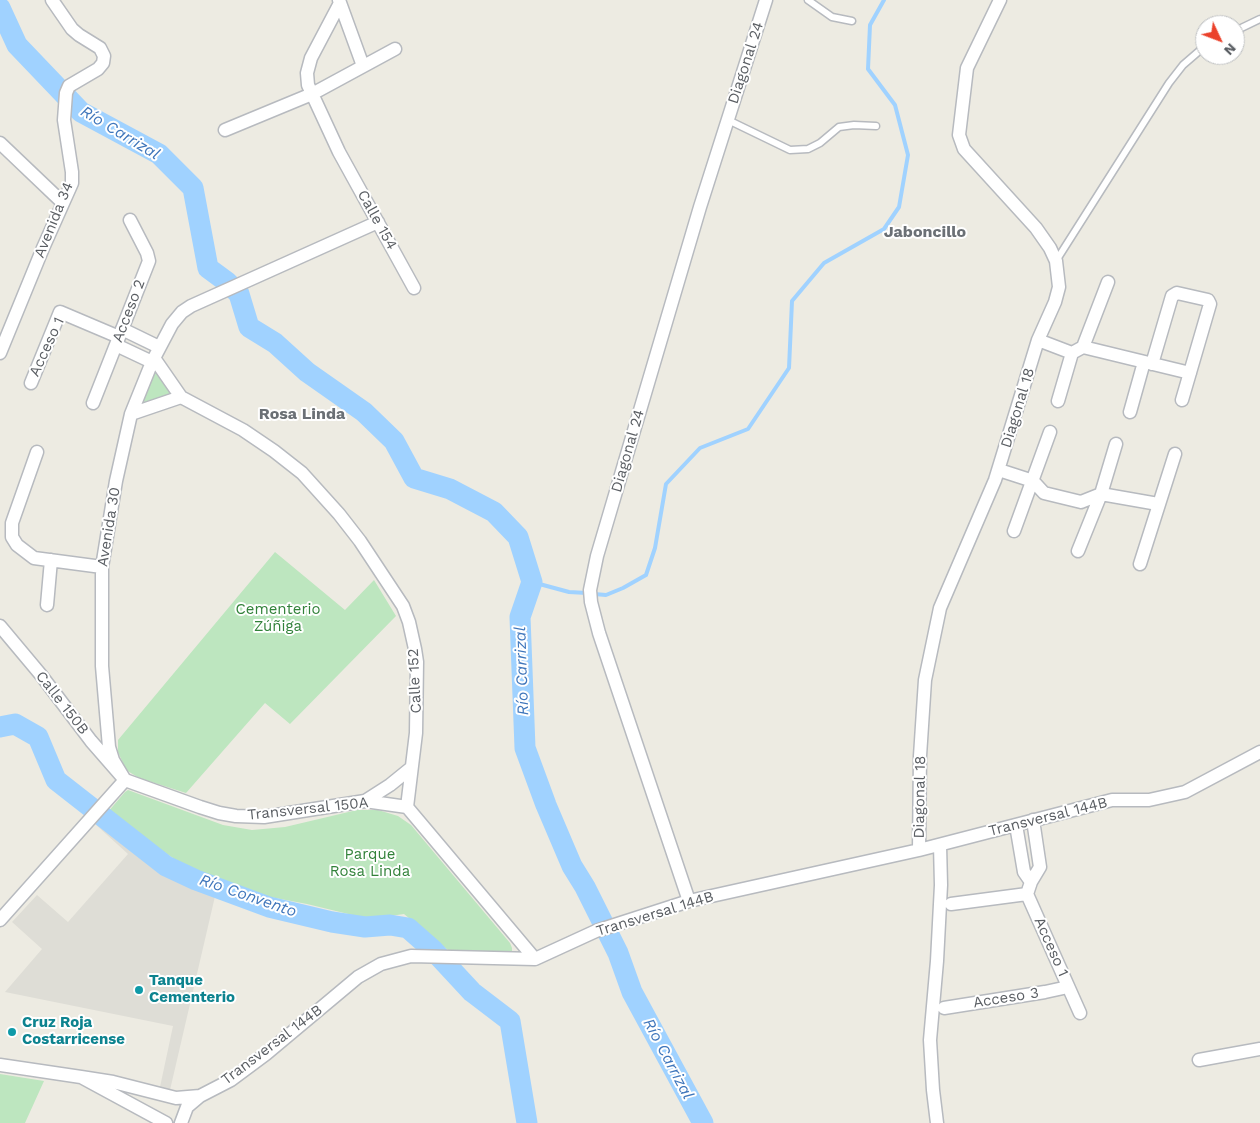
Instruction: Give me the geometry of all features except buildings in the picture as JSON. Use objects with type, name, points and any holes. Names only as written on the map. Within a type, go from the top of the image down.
[{"type":"street","name":"Avenida 34","points":[[0,354],[72,184],[64,120],[66,92],[69,86],[98,69],[103,63],[104,56],[100,48],[72,29],[52,0]]},
{"type":"street","name":"Diagonal 24","points":[[689,901],[599,633],[590,602],[590,590],[597,556],[668,312],[766,0]]},
{"type":"street","name":"Diagonal 18","points":[[919,850],[920,756],[925,680],[940,608],[999,470],[1038,340],[1056,302],[1059,287],[1056,261],[1036,228],[964,150],[959,134],[967,68],[1000,0]]},
{"type":"street","points":[[340,2],[363,66]]},
{"type":"street","points":[[312,94],[308,85],[307,73],[311,58],[340,2]]},
{"type":"street","points":[[225,130],[312,94],[395,49]]},
{"type":"street","name":"Calle 154","points":[[312,94],[339,152],[414,288]]},
{"type":"street","points":[[0,143],[63,203]]},
{"type":"street","name":"Acceso 2","points":[[93,403],[149,261],[148,253],[130,220]]},
{"type":"street","name":"Avenida 30","points":[[125,780],[110,753],[107,731],[102,666],[102,567],[116,481],[131,414],[155,356],[176,317],[191,306],[378,222]]},
{"type":"street","points":[[1058,401],[1077,350],[1108,282]]},
{"type":"street","points":[[1130,412],[1172,296],[1177,293],[1208,300],[1210,304],[1182,400]]},
{"type":"street","name":"Acceso 1","points":[[31,383],[60,312],[119,337],[155,356]]},
{"type":"street","points":[[1038,340],[1190,373]]},
{"type":"street","name":"Calle 152","points":[[155,356],[181,397],[244,430],[279,454],[302,473],[339,514],[403,606],[409,622],[417,662],[416,733],[407,807]]},
{"type":"street","points":[[131,414],[181,397]]},
{"type":"street","points":[[1014,531],[1050,432]]},
{"type":"street","points":[[1078,551],[1101,494],[1116,444]]},
{"type":"street","points":[[37,452],[12,523],[12,537],[17,545],[34,558],[102,567]]},
{"type":"street","points":[[1140,564],[1175,454]]},
{"type":"street","points":[[999,470],[1033,481],[1044,493],[1081,502],[1101,494],[1158,504]]},
{"type":"street","points":[[47,606],[51,560]]},
{"type":"street","name":"Calle 150B","points":[[0,626],[41,675],[82,730],[125,780]]},
{"type":"street","name":"Transversal 144B","points":[[0,1065],[113,1082],[176,1098],[200,1096],[238,1074],[358,978],[381,964],[411,956],[535,959],[596,931],[689,901],[940,845],[1112,800],[1149,800],[1185,792],[1260,752]]},
{"type":"street","points":[[365,801],[412,768]]},
{"type":"street","points":[[0,920],[125,780]]},
{"type":"street","name":"Transversal 150A","points":[[125,780],[219,813],[244,816],[264,817],[365,801],[407,807]]},
{"type":"street","points":[[407,807],[535,959]]},
{"type":"street","points":[[952,904],[1027,894],[1040,867],[1033,820]]},
{"type":"street","points":[[1016,825],[1024,872],[1032,882]]},
{"type":"street","name":"Diagonal 18","points":[[937,1123],[932,1090],[930,1040],[941,885],[940,845]]},
{"type":"street","name":"Acceso 1","points":[[1027,894],[1080,1013]]},
{"type":"street","name":"Acceso 3","points":[[944,1008],[1068,987]]},
{"type":"street","points":[[1199,1060],[1260,1049]]},
{"type":"street","points":[[81,1077],[166,1123]]},
{"type":"street","points":[[181,1123],[187,1106],[200,1096]]},
{"type":"lane","points":[[808,0],[832,17],[852,22]]},
{"type":"lane","points":[[1245,27],[1260,19]]},
{"type":"lane","points":[[1056,261],[1170,83],[1183,65],[1195,55]]},
{"type":"lane","points":[[728,120],[790,150],[808,149],[820,143],[839,127],[854,125],[876,126]]},
{"type":"shaded area","points":[[100,819],[173,877],[216,892],[170,1090],[160,1087],[173,1026],[5,992],[42,949],[12,922],[37,895],[68,922],[128,854],[95,824]]},
{"type":"green space","points":[[155,366],[174,395],[138,407]]},
{"type":"green space","name":"Cementerio Zúñiga","points":[[275,552],[345,610],[374,580],[396,616],[290,724],[265,703],[186,793],[139,778],[126,770],[118,752],[118,740]]},
{"type":"green space","name":"Parque Rosa Linda","points":[[128,790],[223,825],[252,830],[285,827],[357,810],[378,810],[398,816],[411,825],[510,943],[512,952],[509,955],[449,951],[404,914],[369,919],[307,904],[249,893],[192,871],[107,813]]},
{"type":"green space","points":[[0,1074],[44,1081],[25,1123],[0,1123]]},
{"type":"waterway","points":[[594,594],[606,595],[646,575],[655,548],[666,484],[700,448],[748,429],[789,368],[792,301],[824,263],[884,229],[899,207],[908,155],[895,105],[868,69],[870,25],[884,0]]},
{"type":"waterway","name":"Río Carrizal","points":[[0,8],[17,45],[81,112],[159,154],[193,188],[208,268],[239,294],[249,327],[275,343],[307,372],[364,412],[394,441],[414,478],[450,489],[494,512],[518,537],[532,582],[520,617],[525,748],[546,805],[572,866],[585,887],[618,953],[632,992],[703,1123]]},
{"type":"waterway","points":[[532,582],[569,592],[587,593]]},
{"type":"waterway","name":"Río Convento","points":[[0,727],[15,724],[38,737],[56,780],[166,866],[196,880],[269,907],[332,922],[365,927],[390,925],[408,928],[433,950],[472,992],[510,1021],[527,1123]]},
{"type":"place","name":"Tanque Cementerio","points":[[139,990]]},
{"type":"place","name":"Cruz Roja Costarricense","points":[[12,1032]]},
{"type":"district","name":"Jaboncillo","points":[[925,232]]},
{"type":"district","name":"Rosa Linda","points":[[302,414]]}]
